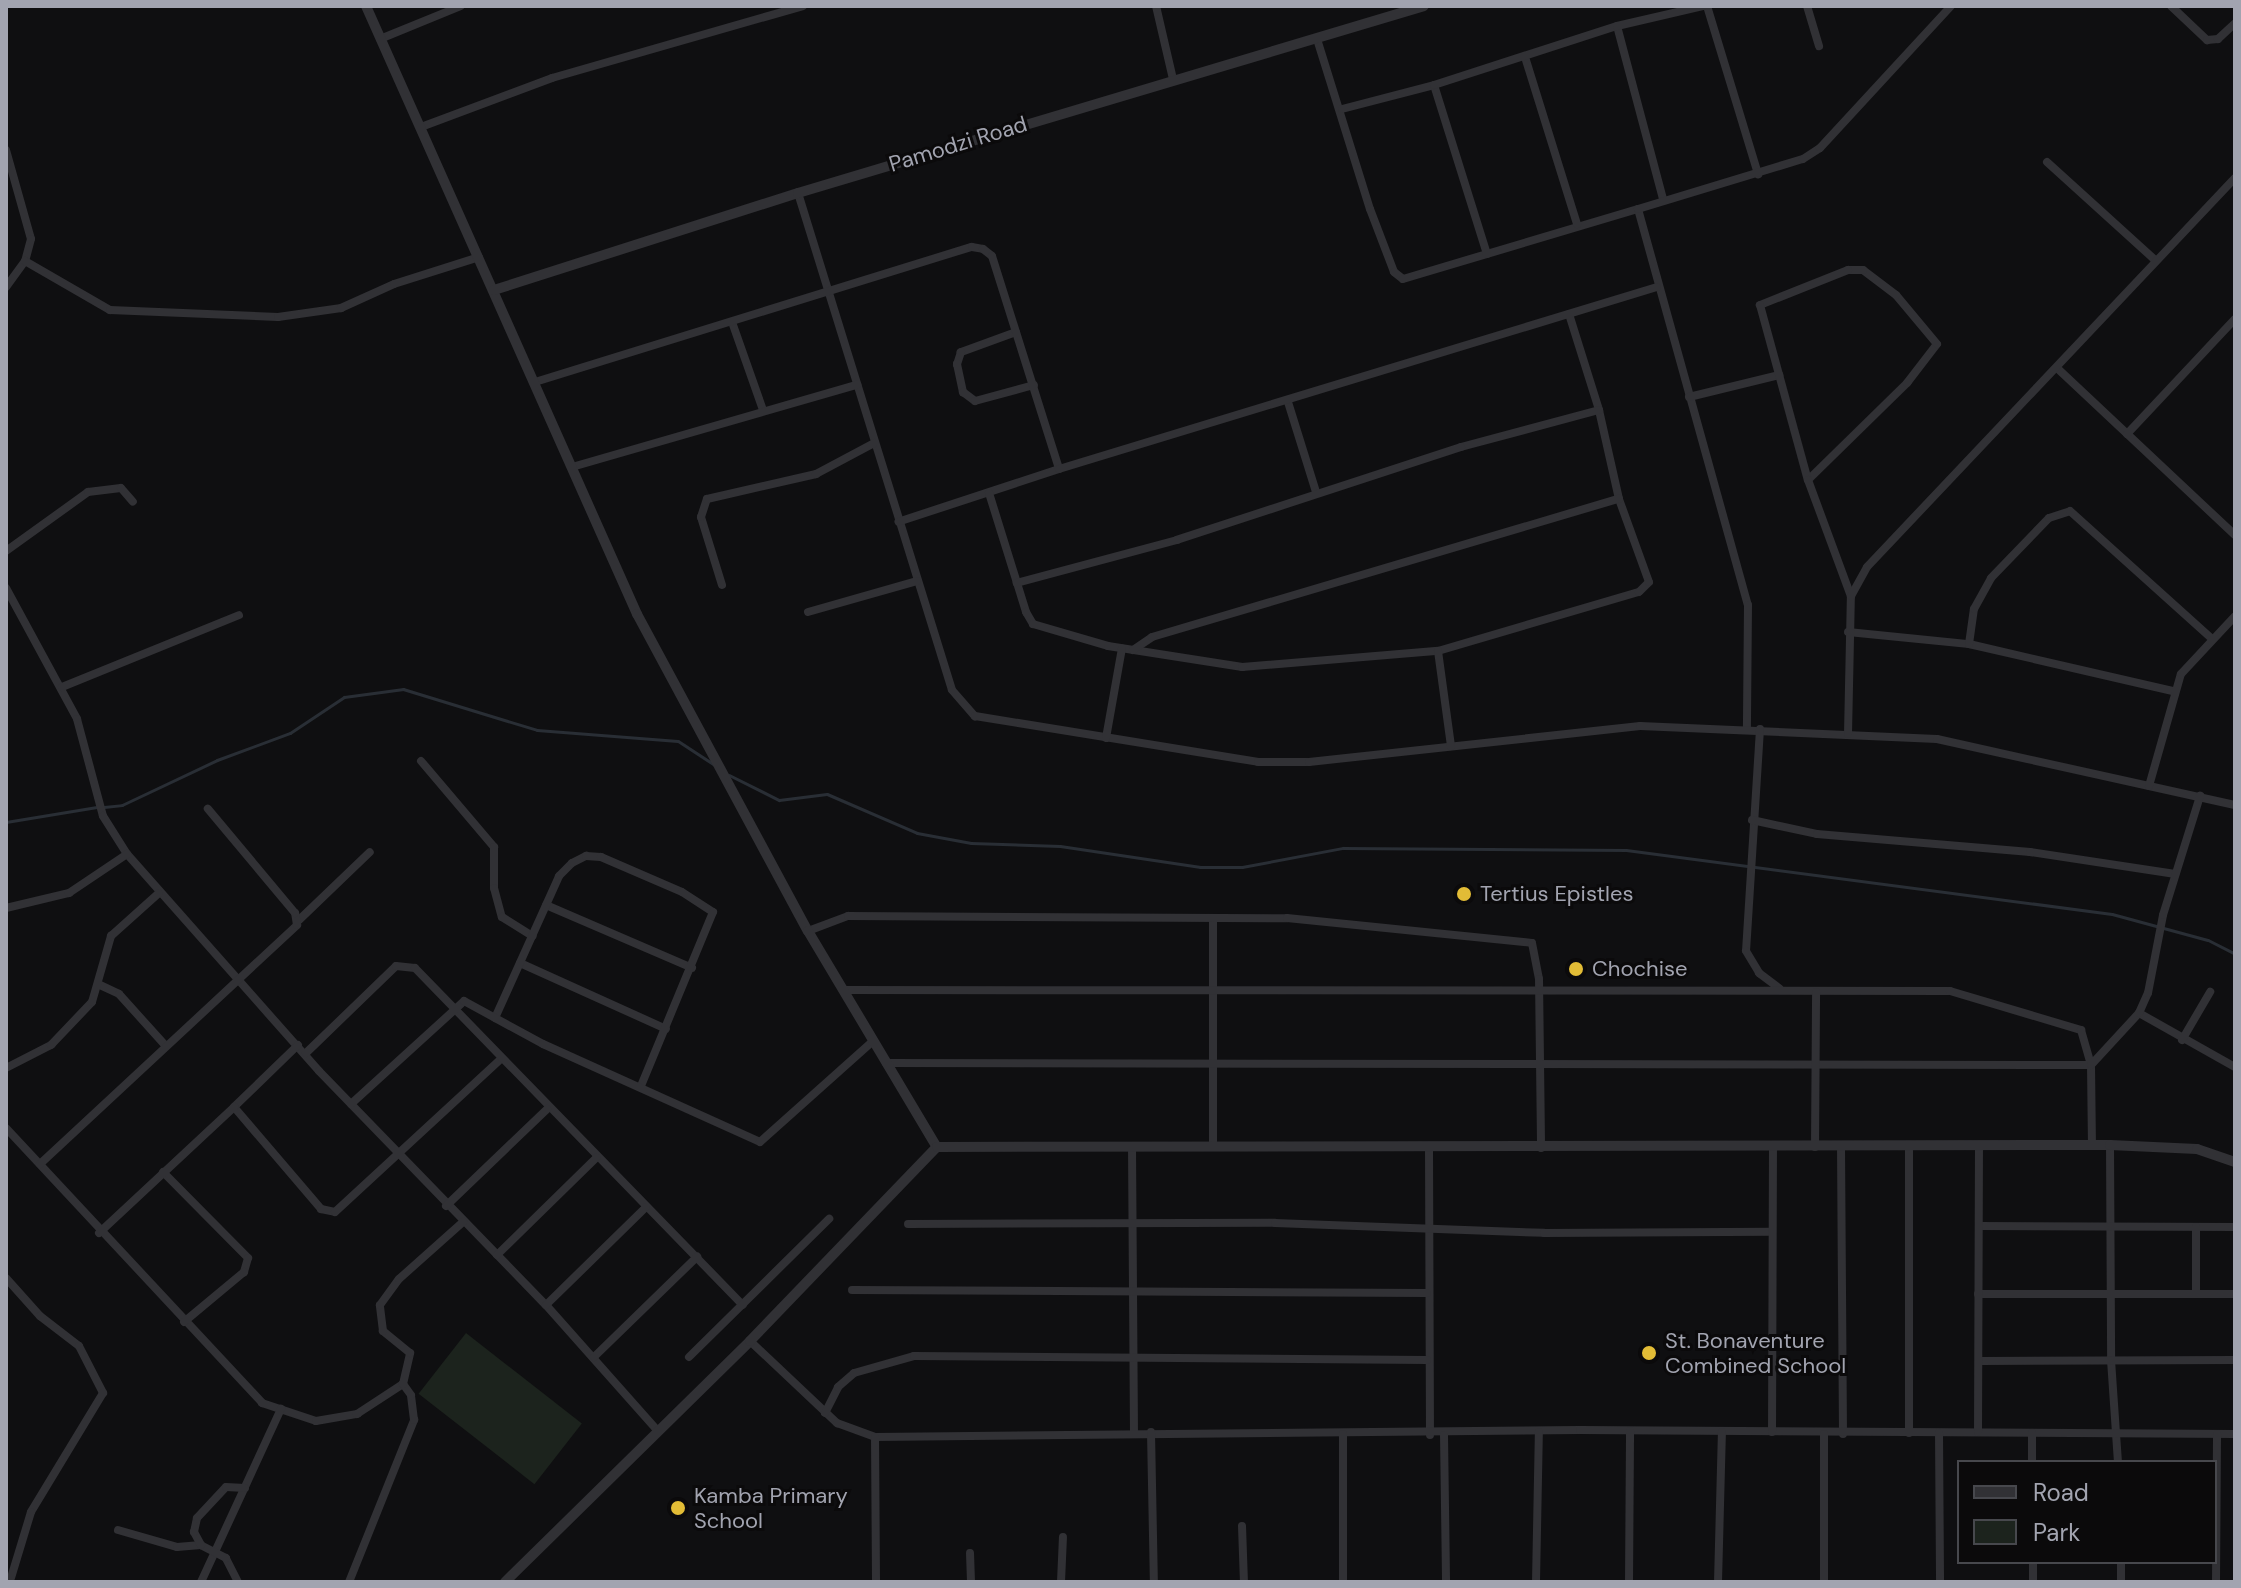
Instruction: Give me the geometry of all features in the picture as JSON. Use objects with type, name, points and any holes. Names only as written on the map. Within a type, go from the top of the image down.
[{"type":"street","points":[[366,6],[637,614],[808,931],[937,1147]]},
{"type":"street","points":[[380,39],[461,6]]},
{"type":"street","points":[[421,127],[539,82],[803,6]]},
{"type":"street","points":[[1156,6],[1173,79]]},
{"type":"street","name":"Pamodzi Road","points":[[494,290],[798,193],[1424,6]]},
{"type":"street","points":[[1342,109],[1434,85],[1617,26],[1705,6],[1758,174]]},
{"type":"street","points":[[1807,6],[1819,46]]},
{"type":"street","points":[[1317,39],[1394,272],[1403,279],[1577,224],[1758,174],[1820,148],[1951,6]]},
{"type":"street","points":[[2171,6],[2207,40],[2218,39],[2235,23]]},
{"type":"street","points":[[1617,26],[1663,199]]},
{"type":"street","points":[[1525,57],[1577,224]]},
{"type":"street","points":[[1434,85],[1487,254]]},
{"type":"street","points":[[6,150],[29,221],[25,261],[6,287]]},
{"type":"street","points":[[2047,162],[2156,261]]},
{"type":"street","points":[[1851,596],[1884,546],[2235,178]]},
{"type":"street","points":[[798,193],[917,581],[960,706],[975,716],[1258,762],[1640,726],[1848,734],[1968,743],[2235,805]]},
{"type":"street","points":[[1638,209],[1657,287],[1748,605],[1747,729]]},
{"type":"street","points":[[535,382],[972,247],[983,249],[992,256],[1059,469]]},
{"type":"street","points":[[25,261],[110,310],[278,317],[341,308],[394,284],[479,257]]},
{"type":"street","points":[[1808,480],[1907,383],[1937,344],[1896,295],[1857,269],[1764,299],[1761,313],[1808,480],[1851,596],[1848,734]]},
{"type":"street","points":[[898,522],[1059,469],[1288,402],[1657,287]]},
{"type":"street","points":[[989,493],[1033,624],[1133,650],[1263,667],[1438,651],[1646,588],[1649,582],[1619,499],[1599,410],[1569,314]]},
{"type":"street","points":[[2127,434],[2235,319]]},
{"type":"street","points":[[732,322],[763,410]]},
{"type":"street","points":[[1016,332],[961,352],[957,364],[963,392],[975,401],[1034,385]]},
{"type":"street","points":[[2057,368],[2235,535]]},
{"type":"street","points":[[1689,397],[1779,375]]},
{"type":"street","points":[[572,467],[857,385]]},
{"type":"street","points":[[1288,402],[1316,492]]},
{"type":"street","points":[[1017,583],[1177,540],[1316,492],[1599,410]]},
{"type":"street","points":[[722,585],[701,517],[707,499],[816,474],[874,443]]},
{"type":"street","points":[[6,551],[88,492],[121,488],[133,502]]},
{"type":"street","points":[[1133,650],[1152,637],[1619,499]]},
{"type":"street","points":[[1969,644],[1974,609],[1991,578],[2049,518],[2070,511],[2211,638]]},
{"type":"street","points":[[808,612],[917,581]]},
{"type":"street","points":[[6,588],[62,687],[91,756],[103,816],[127,854],[398,1156],[546,1305],[658,1431]]},
{"type":"street","points":[[62,687],[239,615]]},
{"type":"street","points":[[2149,786],[2173,691],[2211,638],[2235,616]]},
{"type":"street","points":[[1848,632],[1969,644],[2173,691]]},
{"type":"street","points":[[1106,738],[1122,648]]},
{"type":"street","points":[[1438,651],[1451,746]]},
{"type":"street","points":[[1760,729],[1746,951],[1759,973],[1781,990]]},
{"type":"street","points":[[421,761],[494,847],[494,888],[502,917],[532,936]]},
{"type":"street","points":[[886,1063],[2091,1065],[2139,1013],[2154,974],[2162,921],[2200,796]]},
{"type":"street","points":[[208,809],[299,920]]},
{"type":"street","points":[[1752,820],[1817,834],[2030,852],[2175,874]]},
{"type":"street","points":[[40,1164],[370,852]]},
{"type":"street","points":[[6,908],[69,893],[127,854]]},
{"type":"street","points":[[495,1018],[559,876],[572,863],[586,856],[601,857],[713,908],[692,968],[641,1086]]},
{"type":"street","points":[[6,1068],[51,1045],[92,1002],[100,985],[111,936],[159,893]]},
{"type":"street","points":[[546,905],[692,968]]},
{"type":"street","points":[[808,931],[848,916],[1287,918],[1532,943],[1537,952],[1539,989],[1541,1148]]},
{"type":"street","points":[[1213,918],[1213,1146]]},
{"type":"street","points":[[520,963],[666,1029]]},
{"type":"street","points":[[306,1053],[396,966],[415,968],[547,1109],[743,1305]]},
{"type":"street","points":[[100,985],[119,994],[165,1045]]},
{"type":"street","points":[[843,990],[1539,989],[1967,994],[2081,1030],[2091,1065],[2092,1146]]},
{"type":"street","points":[[1815,1147],[1813,1064],[1816,992]]},
{"type":"street","points":[[2182,1040],[2210,992]]},
{"type":"street","points":[[351,1104],[464,1001],[760,1142],[873,1041]]},
{"type":"street","points":[[2139,1013],[2182,1040],[2235,1067]]},
{"type":"street","points":[[99,1233],[298,1045]]},
{"type":"street","points":[[234,1107],[327,1212],[335,1212],[500,1060]]},
{"type":"street","points":[[446,1206],[547,1109]]},
{"type":"street","points":[[6,1128],[99,1233],[150,1279],[184,1322],[262,1403],[316,1421],[343,1417],[403,1384],[410,1353],[383,1331],[380,1305],[399,1279],[463,1222]]},
{"type":"street","points":[[2110,1145],[2111,1360],[2118,1460]]},
{"type":"street","points":[[505,1582],[750,1341],[937,1147],[2110,1145],[2197,1149],[2235,1162]]},
{"type":"street","points":[[1132,1147],[1134,1432]]},
{"type":"street","points":[[1772,1432],[1773,1147]]},
{"type":"street","points":[[1841,1147],[1843,1434]]},
{"type":"street","points":[[1909,1147],[1909,1433]]},
{"type":"street","points":[[1978,1432],[1981,1361],[1979,1147]]},
{"type":"street","points":[[1429,1148],[1427,1360],[1430,1435]]},
{"type":"street","points":[[497,1255],[596,1158]]},
{"type":"street","points":[[163,1172],[248,1258],[244,1272],[184,1322]]},
{"type":"street","points":[[546,1305],[645,1208]]},
{"type":"street","points":[[689,1357],[829,1219]]},
{"type":"street","points":[[908,1224],[1772,1232]]},
{"type":"street","points":[[1979,1226],[2235,1227]]},
{"type":"street","points":[[2196,1227],[2196,1293]]},
{"type":"street","points":[[594,1357],[697,1257]]},
{"type":"street","points":[[6,1278],[27,1305],[79,1346],[103,1393],[31,1512],[11,1579]]},
{"type":"street","points":[[852,1290],[1427,1293]]},
{"type":"street","points":[[1978,1294],[2235,1294]]},
{"type":"street","points":[[750,1341],[825,1413],[875,1437],[1134,1432],[1430,1435],[1630,1431],[2235,1434]]},
{"type":"street","points":[[825,1413],[838,1387],[854,1373],[914,1356],[1427,1360]]},
{"type":"street","points":[[1981,1361],[2235,1360]]},
{"type":"street","points":[[349,1582],[414,1420],[411,1395],[403,1384]]},
{"type":"street","points":[[201,1582],[245,1488],[254,1457],[281,1409]]},
{"type":"street","points":[[1629,1582],[1630,1431]]},
{"type":"street","points":[[1151,1432],[1154,1582]]},
{"type":"street","points":[[1536,1582],[1539,1432]]},
{"type":"street","points":[[1718,1582],[1722,1432]]},
{"type":"street","points":[[1939,1433],[1940,1582]]},
{"type":"street","points":[[2032,1433],[2032,1460]]},
{"type":"street","points":[[1343,1434],[1343,1582]]},
{"type":"street","points":[[1824,1434],[1824,1582]]},
{"type":"street","points":[[2217,1434],[2217,1460]]},
{"type":"street","points":[[1444,1435],[1446,1582]]},
{"type":"street","points":[[875,1437],[876,1582]]},
{"type":"street","points":[[201,1545],[194,1532],[197,1518],[226,1487],[245,1488]]},
{"type":"street","points":[[1242,1526],[1244,1582]]},
{"type":"street","points":[[118,1530],[177,1547],[201,1545],[226,1558],[238,1582]]},
{"type":"street","points":[[1061,1582],[1063,1537]]},
{"type":"street","points":[[970,1553],[971,1582]]},
{"type":"green space","points":[[466,1333],[582,1424],[534,1484],[419,1394]]},
{"type":"waterway","points":[[104,807],[122,805],[217,760],[290,733],[344,697],[403,689],[537,730],[678,741],[713,764]]},
{"type":"waterway","points":[[729,775],[779,800],[827,794],[917,833],[971,843],[1060,846],[1200,867],[1242,867],[1343,848],[1626,850],[2112,914],[2208,940],[2235,954]]},
{"type":"waterway","points":[[6,822],[97,807]]},
{"type":"place","name":"Tertius Epistles","points":[[1464,894]]},
{"type":"place","name":"Chochise","points":[[1576,969]]},
{"type":"place","name":"St. Bonaventure Combined School","points":[[1649,1353]]},
{"type":"place","name":"Kamba Primary School","points":[[678,1508]]}]
